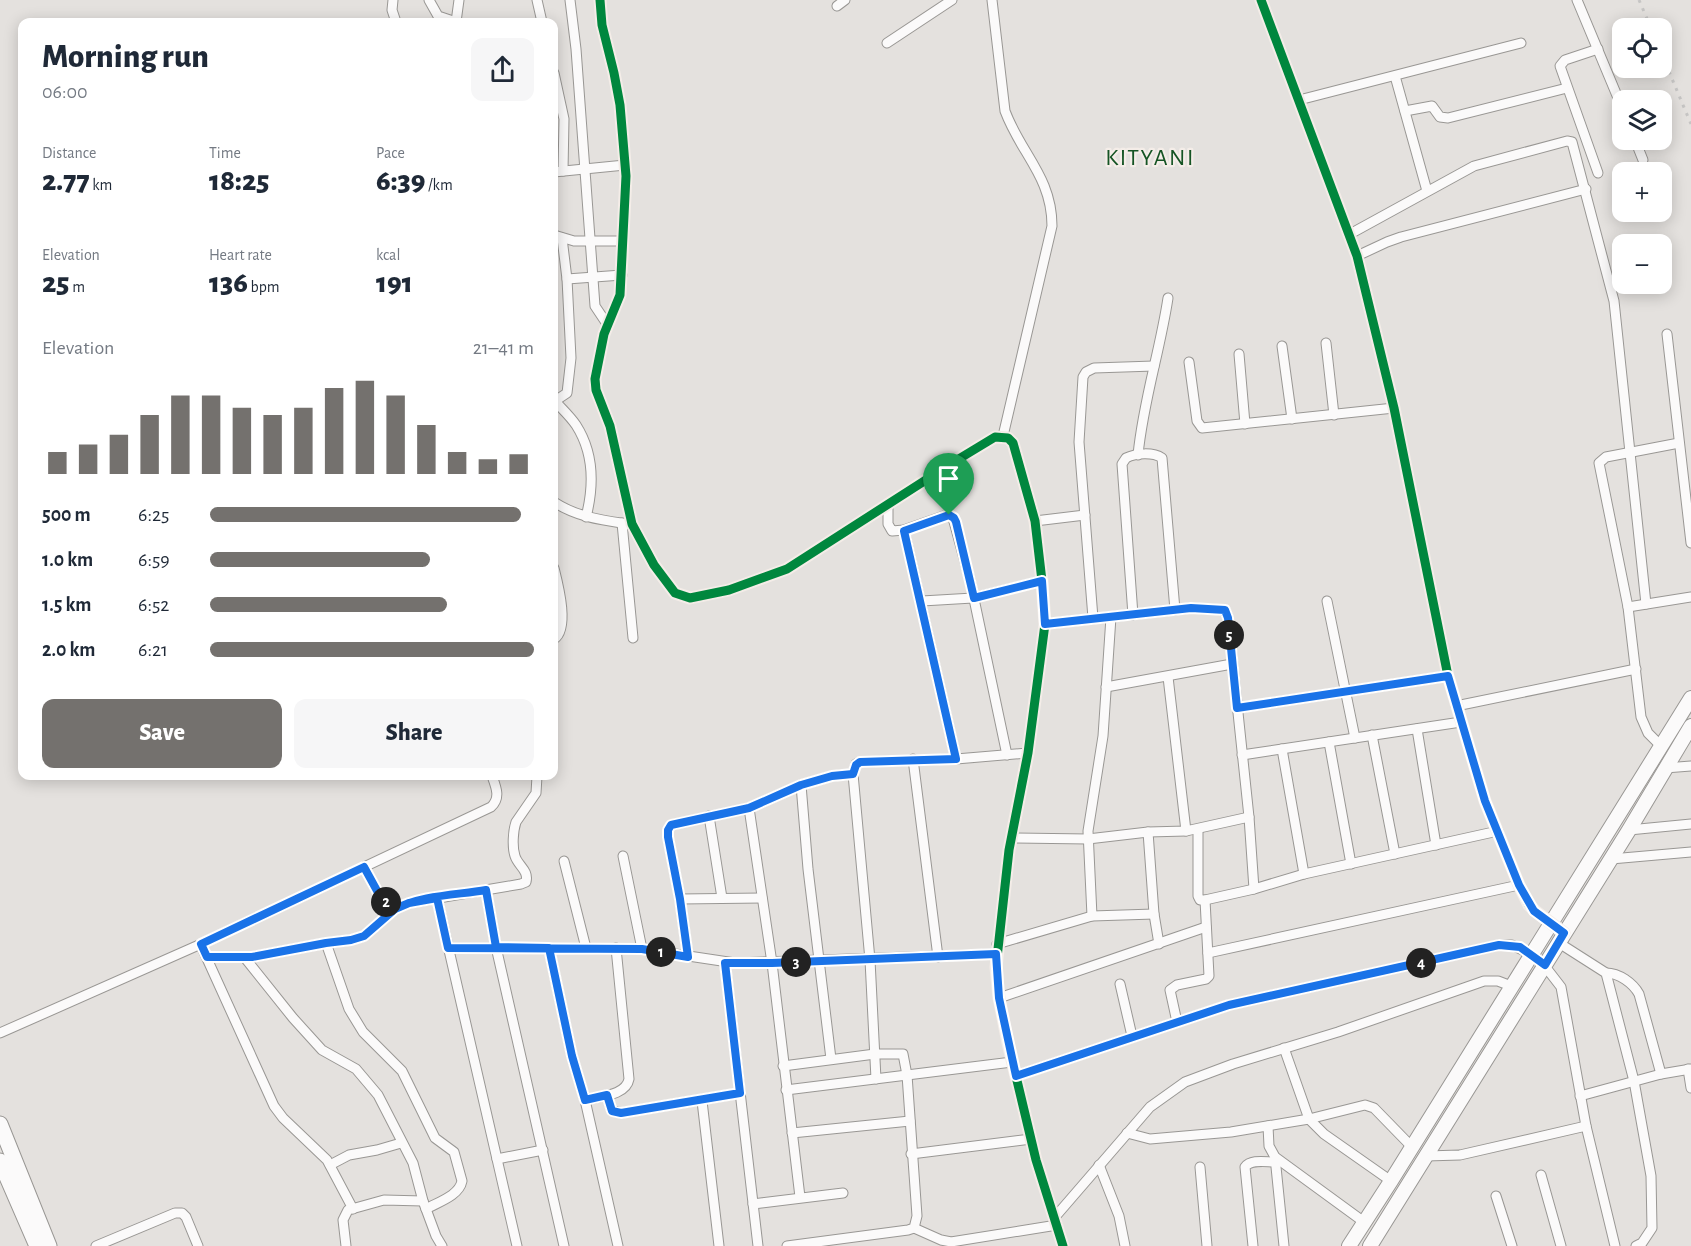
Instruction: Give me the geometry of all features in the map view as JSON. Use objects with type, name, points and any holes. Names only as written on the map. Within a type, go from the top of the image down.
[{"type":"main road","points":[[1348,1246],[1691,698]]},
{"type":"main road","points":[[1370,1246],[1629,830],[1691,726]]},
{"type":"main road","points":[[0,1124],[14,1178],[38,1246]]},
{"type":"main road","points":[[0,1161],[14,1178],[50,1246]]},
{"type":"street","points":[[393,0],[392,9],[395,18]]},
{"type":"street","points":[[429,0],[438,16],[444,18]]},
{"type":"street","points":[[457,18],[459,0]]},
{"type":"street","points":[[537,0],[541,18]]},
{"type":"street","points":[[570,0],[576,49],[595,306],[607,324]]},
{"type":"street","points":[[600,0],[602,25],[620,105],[625,165],[620,295],[607,324],[596,379],[596,390],[610,426],[627,524],[633,638]]},
{"type":"street","points":[[886,43],[952,0]]},
{"type":"street","points":[[992,0],[1005,111],[1009,123],[1043,182],[1052,210],[1052,226],[1003,436]]},
{"type":"street","points":[[1262,0],[1357,256],[1394,408],[1448,676],[1485,801],[1529,905],[1551,923],[1562,938],[1606,973],[1617,974],[1636,988],[1640,994],[1661,1074]]},
{"type":"street","points":[[1577,0],[1615,90]]},
{"type":"street","points":[[1299,100],[1521,43]]},
{"type":"street","points":[[1598,49],[1562,63],[1560,70],[1598,172]]},
{"type":"street","points":[[1395,75],[1427,191]]},
{"type":"street","points":[[1405,111],[1432,106],[1440,117],[1448,118],[1567,88]]},
{"type":"street","points":[[558,91],[564,119],[558,171],[625,165]]},
{"type":"street","points":[[1350,234],[1474,166],[1567,141],[1574,145],[1614,302],[1646,604]]},
{"type":"street","points":[[1639,150],[1643,160]]},
{"type":"street","points":[[1357,256],[1401,237],[1586,189]]},
{"type":"street","points":[[558,399],[565,396],[569,387],[571,358],[567,279],[558,237],[591,242],[623,241]]},
{"type":"street","points":[[567,279],[622,275]]},
{"type":"street","points":[[1138,454],[1140,429],[1168,298]]},
{"type":"street","points":[[1667,334],[1691,543]]},
{"type":"street","points":[[1326,343],[1334,415]]},
{"type":"street","points":[[1282,346],[1292,419]]},
{"type":"street","points":[[1239,354],[1245,424]]},
{"type":"street","points":[[1189,362],[1199,426],[1210,428],[1394,408]]},
{"type":"street","points":[[1093,618],[1079,442],[1083,377],[1086,372],[1094,368],[1154,366]]},
{"type":"street","points":[[558,405],[576,424],[587,451],[592,488],[586,517]]},
{"type":"street","points":[[558,505],[566,511],[586,517],[627,524],[675,593],[690,598],[729,590],[787,569],[995,437],[1003,436],[1013,443],[1035,521],[1045,624],[1028,753],[1011,838],[996,954],[999,998],[1012,1062],[1031,1139],[1063,1246]]},
{"type":"street","points":[[1661,746],[1644,726],[1628,607],[1599,469],[1601,459],[1629,451],[1679,443]]},
{"type":"street","points":[[1133,615],[1122,464],[1126,458],[1138,454],[1157,455],[1162,458],[1175,610]]},
{"type":"street","points":[[888,506],[889,528],[892,531],[904,531],[944,516],[949,515],[954,518],[974,598],[1007,755]]},
{"type":"street","points":[[1035,521],[1085,515]]},
{"type":"street","points":[[904,531],[922,601],[956,759]]},
{"type":"street","points":[[922,601],[974,598],[1042,581]]},
{"type":"street","points":[[558,589],[561,605],[561,629],[558,635]]},
{"type":"street","points":[[1628,607],[1691,597]]},
{"type":"street","points":[[1327,601],[1355,738]]},
{"type":"street","points":[[1045,624],[1175,610],[1201,608],[1225,610],[1228,618],[1249,818],[1254,889]]},
{"type":"street","points":[[1092,916],[1088,839],[1103,736],[1111,617]]},
{"type":"street","points":[[1106,687],[1232,664]]},
{"type":"street","points":[[1456,706],[1636,669]]},
{"type":"street","points":[[1237,708],[1448,676]]},
{"type":"street","points":[[1168,677],[1186,831]]},
{"type":"street","points":[[1242,755],[1461,722]]},
{"type":"street","points":[[1417,729],[1436,845]]},
{"type":"street","points":[[1372,735],[1395,854]]},
{"type":"street","points":[[1329,742],[1351,864]]},
{"type":"street","points":[[1282,749],[1304,874]]},
{"type":"street","points":[[876,1079],[870,960],[853,774],[856,765],[860,762],[956,759],[1028,753]]},
{"type":"street","points":[[913,759],[938,957]]},
{"type":"street","points":[[1665,768],[1691,766]]},
{"type":"street","points":[[688,957],[668,830],[671,825],[749,808],[801,785],[832,776],[853,774]]},
{"type":"street","points":[[0,1033],[201,944],[491,807],[496,802],[497,796],[493,780]]},
{"type":"street","points":[[207,957],[245,958],[351,940],[364,936],[395,909],[409,903],[526,882],[526,873],[514,854],[514,827],[536,793],[537,780]]},
{"type":"street","points":[[801,785],[831,1059]]},
{"type":"street","points":[[749,808],[772,963],[800,1197]]},
{"type":"street","points":[[709,816],[722,898]]},
{"type":"street","points":[[1011,838],[1088,839],[1148,832],[1186,831],[1249,818]]},
{"type":"street","points":[[1629,830],[1691,824]]},
{"type":"street","points":[[1198,829],[1198,896],[1200,900],[1254,889],[1304,874],[1498,831]]},
{"type":"street","points":[[1148,832],[1154,914],[1159,944]]},
{"type":"street","points":[[1611,859],[1691,852]]},
{"type":"street","points":[[623,856],[642,949]]},
{"type":"street","points":[[564,861],[586,948]]},
{"type":"street","points":[[364,867],[381,898],[395,909]]},
{"type":"street","points":[[1208,953],[1519,885]]},
{"type":"street","points":[[486,890],[496,947],[564,1246]]},
{"type":"street","points":[[437,898],[517,1246]]},
{"type":"street","points":[[680,899],[762,898]]},
{"type":"street","points":[[1177,1022],[1170,990],[1177,985],[1206,979],[1209,971],[1205,900]]},
{"type":"street","points":[[998,944],[1092,916],[1154,914]]},
{"type":"street","points":[[999,998],[1206,927]]},
{"type":"street","points":[[326,943],[346,1003],[368,1038],[402,1071],[435,1138],[454,1152],[462,1181],[455,1193],[425,1205],[384,1200],[348,1210],[343,1220],[346,1246]]},
{"type":"street","points":[[201,944],[274,1106],[330,1165],[353,1209]]},
{"type":"street","points":[[1016,1076],[1229,1005],[1499,945],[1512,945],[1531,954],[1545,965],[1557,979],[1563,995],[1586,1126],[1615,1246]]},
{"type":"street","points":[[448,948],[642,949],[725,963],[819,962],[996,954]]},
{"type":"street","points":[[549,948],[572,1056],[585,1100],[618,1246]]},
{"type":"street","points":[[585,1100],[625,1088],[629,1079],[616,948]]},
{"type":"street","points":[[245,958],[322,1050],[362,1075],[378,1095],[413,1163],[425,1205],[442,1246]]},
{"type":"street","points":[[725,963],[758,1246]]},
{"type":"street","points":[[1606,973],[1634,1081],[1651,1176],[1653,1222],[1650,1233],[1642,1243],[1636,1246]]},
{"type":"street","points":[[787,1246],[823,1244],[914,1228],[951,1242],[1056,1221],[1099,1166],[1150,1107],[1185,1082],[1484,981],[1498,981],[1511,986]]},
{"type":"street","points":[[1120,984],[1132,1036]]},
{"type":"street","points":[[1284,1048],[1309,1119],[1324,1134],[1391,1180]]},
{"type":"street","points":[[783,1066],[874,1054],[903,1054],[908,1075],[911,1154],[917,1216],[914,1228]]},
{"type":"street","points":[[786,1090],[1012,1062]]},
{"type":"street","points":[[1580,1096],[1661,1074],[1690,1069],[1691,1088]]},
{"type":"street","points":[[607,1095],[609,1106],[616,1113],[702,1101],[740,1093]]},
{"type":"street","points":[[702,1101],[719,1246]]},
{"type":"street","points":[[1127,1133],[1150,1139],[1231,1132],[1309,1119],[1365,1105],[1374,1108],[1412,1147]]},
{"type":"street","points":[[792,1133],[910,1121]]},
{"type":"street","points":[[1268,1126],[1269,1146],[1275,1160],[1284,1246]]},
{"type":"street","points":[[1426,1156],[1460,1155],[1586,1126]]},
{"type":"street","points":[[911,1154],[1031,1139]]},
{"type":"street","points":[[330,1165],[350,1155],[401,1143]]},
{"type":"street","points":[[497,1159],[543,1150]]},
{"type":"street","points":[[1253,1246],[1245,1167],[1252,1162],[1275,1160],[1364,1222]]},
{"type":"street","points":[[1099,1166],[1119,1216],[1125,1246]]},
{"type":"street","points":[[1200,1167],[1207,1246]]},
{"type":"street","points":[[1541,1175],[1562,1246]]},
{"type":"street","points":[[753,1204],[843,1193]]},
{"type":"street","points":[[1496,1196],[1512,1246]]},
{"type":"street","points":[[96,1246],[175,1213],[182,1213],[186,1217],[198,1246]]},
{"type":"railway","points":[[1639,0],[1647,18]]},
{"type":"railway","points":[[1672,78],[1691,124]]},
{"type":"cycle path","points":[[600,0],[602,25],[620,105],[626,176],[620,295],[604,334],[595,379],[596,390],[610,426],[632,524],[654,565],[675,593],[690,598],[729,590],[787,569],[995,437],[1008,438],[1013,443],[1035,521],[1045,624],[1028,753],[1009,850],[996,967],[999,998],[1008,1043],[1036,1160],[1063,1246]]},
{"type":"cycle path","points":[[1261,0],[1357,256],[1394,408],[1448,676],[1485,801],[1529,905],[1564,933]]},
{"type":"district","name":"KITYANI","points":[[1150,157]]},
{"type":"route","points":[[949,515],[904,531],[922,601],[956,759],[860,762],[854,768],[853,774],[840,774],[801,785],[749,808],[671,825],[668,837],[688,957],[642,949],[496,947],[448,948],[437,898],[409,903],[395,909],[358,939],[245,958],[207,957],[201,944],[364,867],[381,898],[395,909],[403,905],[409,903],[437,898],[486,890],[496,947],[549,948],[572,1056],[585,1100],[607,1095],[609,1106],[616,1113],[702,1101],[740,1093],[725,963],[870,960],[996,954],[999,998],[1016,1076],[1229,1005],[1499,945],[1520,947],[1545,965],[1564,933],[1534,911],[1519,885],[1485,801],[1448,676],[1237,708],[1228,618],[1225,610],[1191,608],[1045,624],[1042,581],[974,598],[956,522],[949,515]]}]
